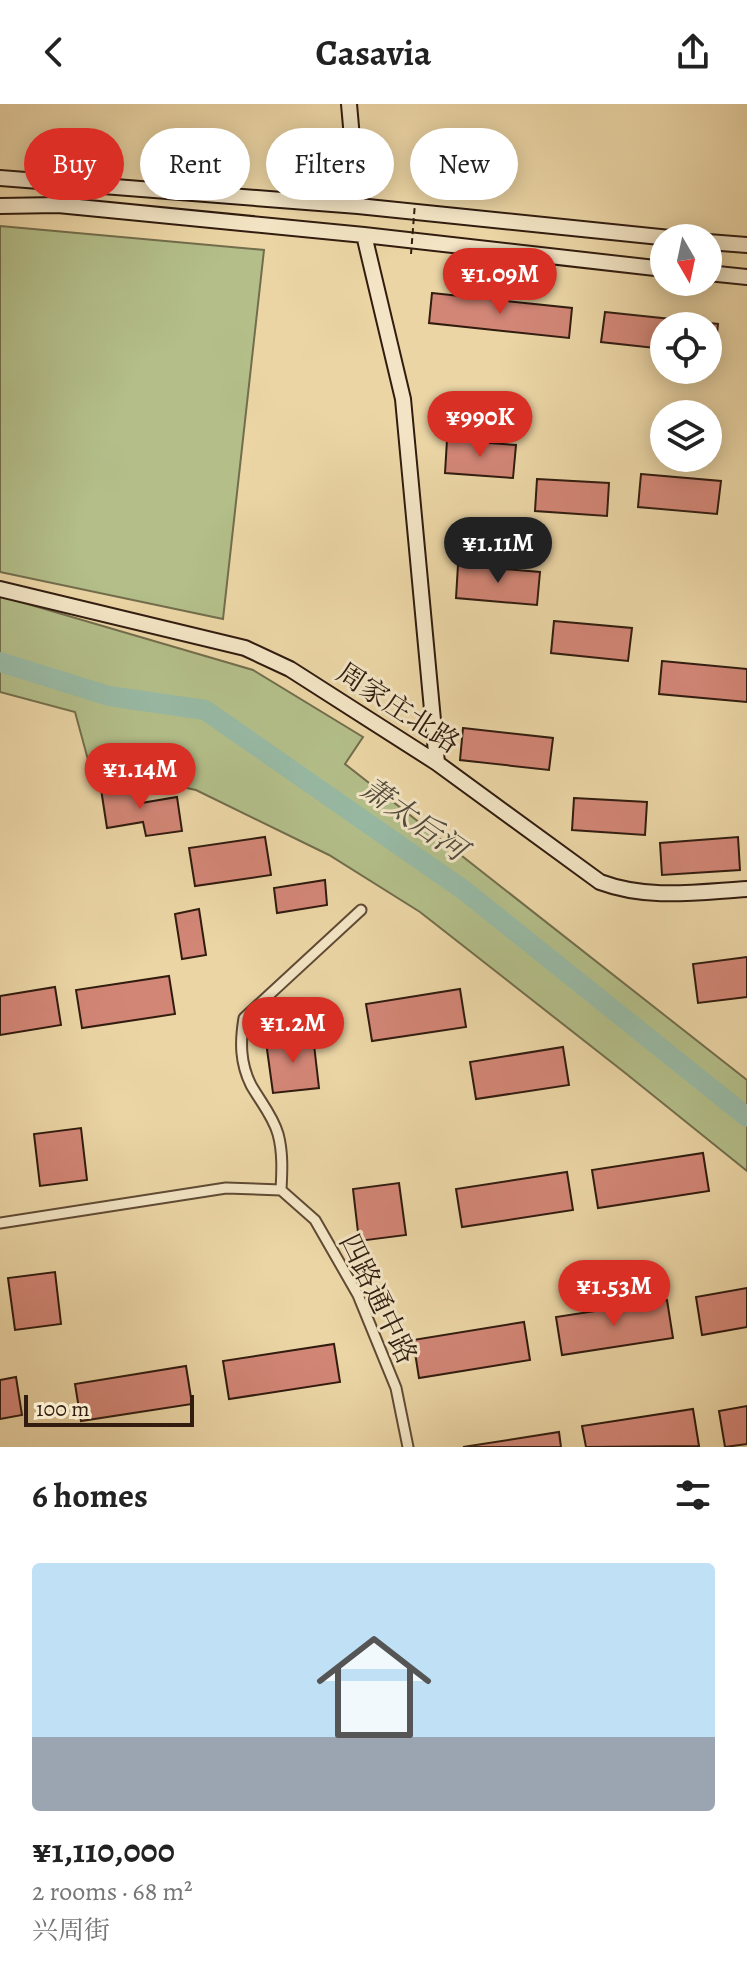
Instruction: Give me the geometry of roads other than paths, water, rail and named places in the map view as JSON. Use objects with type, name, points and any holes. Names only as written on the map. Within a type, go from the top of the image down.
[{"type":"street","points":[[349,104],[358,206]]},
{"type":"street","points":[[0,178],[358,206],[650,236]]},
{"type":"street","points":[[0,206],[58,205],[650,267]]},
{"type":"street","points":[[364,235],[403,399],[437,763]]},
{"type":"street","points":[[722,243],[747,245]]},
{"type":"street","points":[[722,274],[747,277]]},
{"type":"street","name":"周家庄北路","points":[[0,589],[245,648],[290,669],[437,763],[600,882],[625,891],[653,894],[747,889]]},
{"type":"street","points":[[0,1223],[226,1188],[281,1190],[282,1158],[278,1133],[251,1085],[241,1057],[244,1018],[361,910]]},
{"type":"street","name":"四路通中路","points":[[281,1190],[315,1220],[358,1295],[396,1388],[408,1447]]},
{"type":"waterway","name":"萧太后河","points":[[0,662],[109,696],[205,710],[465,891],[747,1117]]}]
